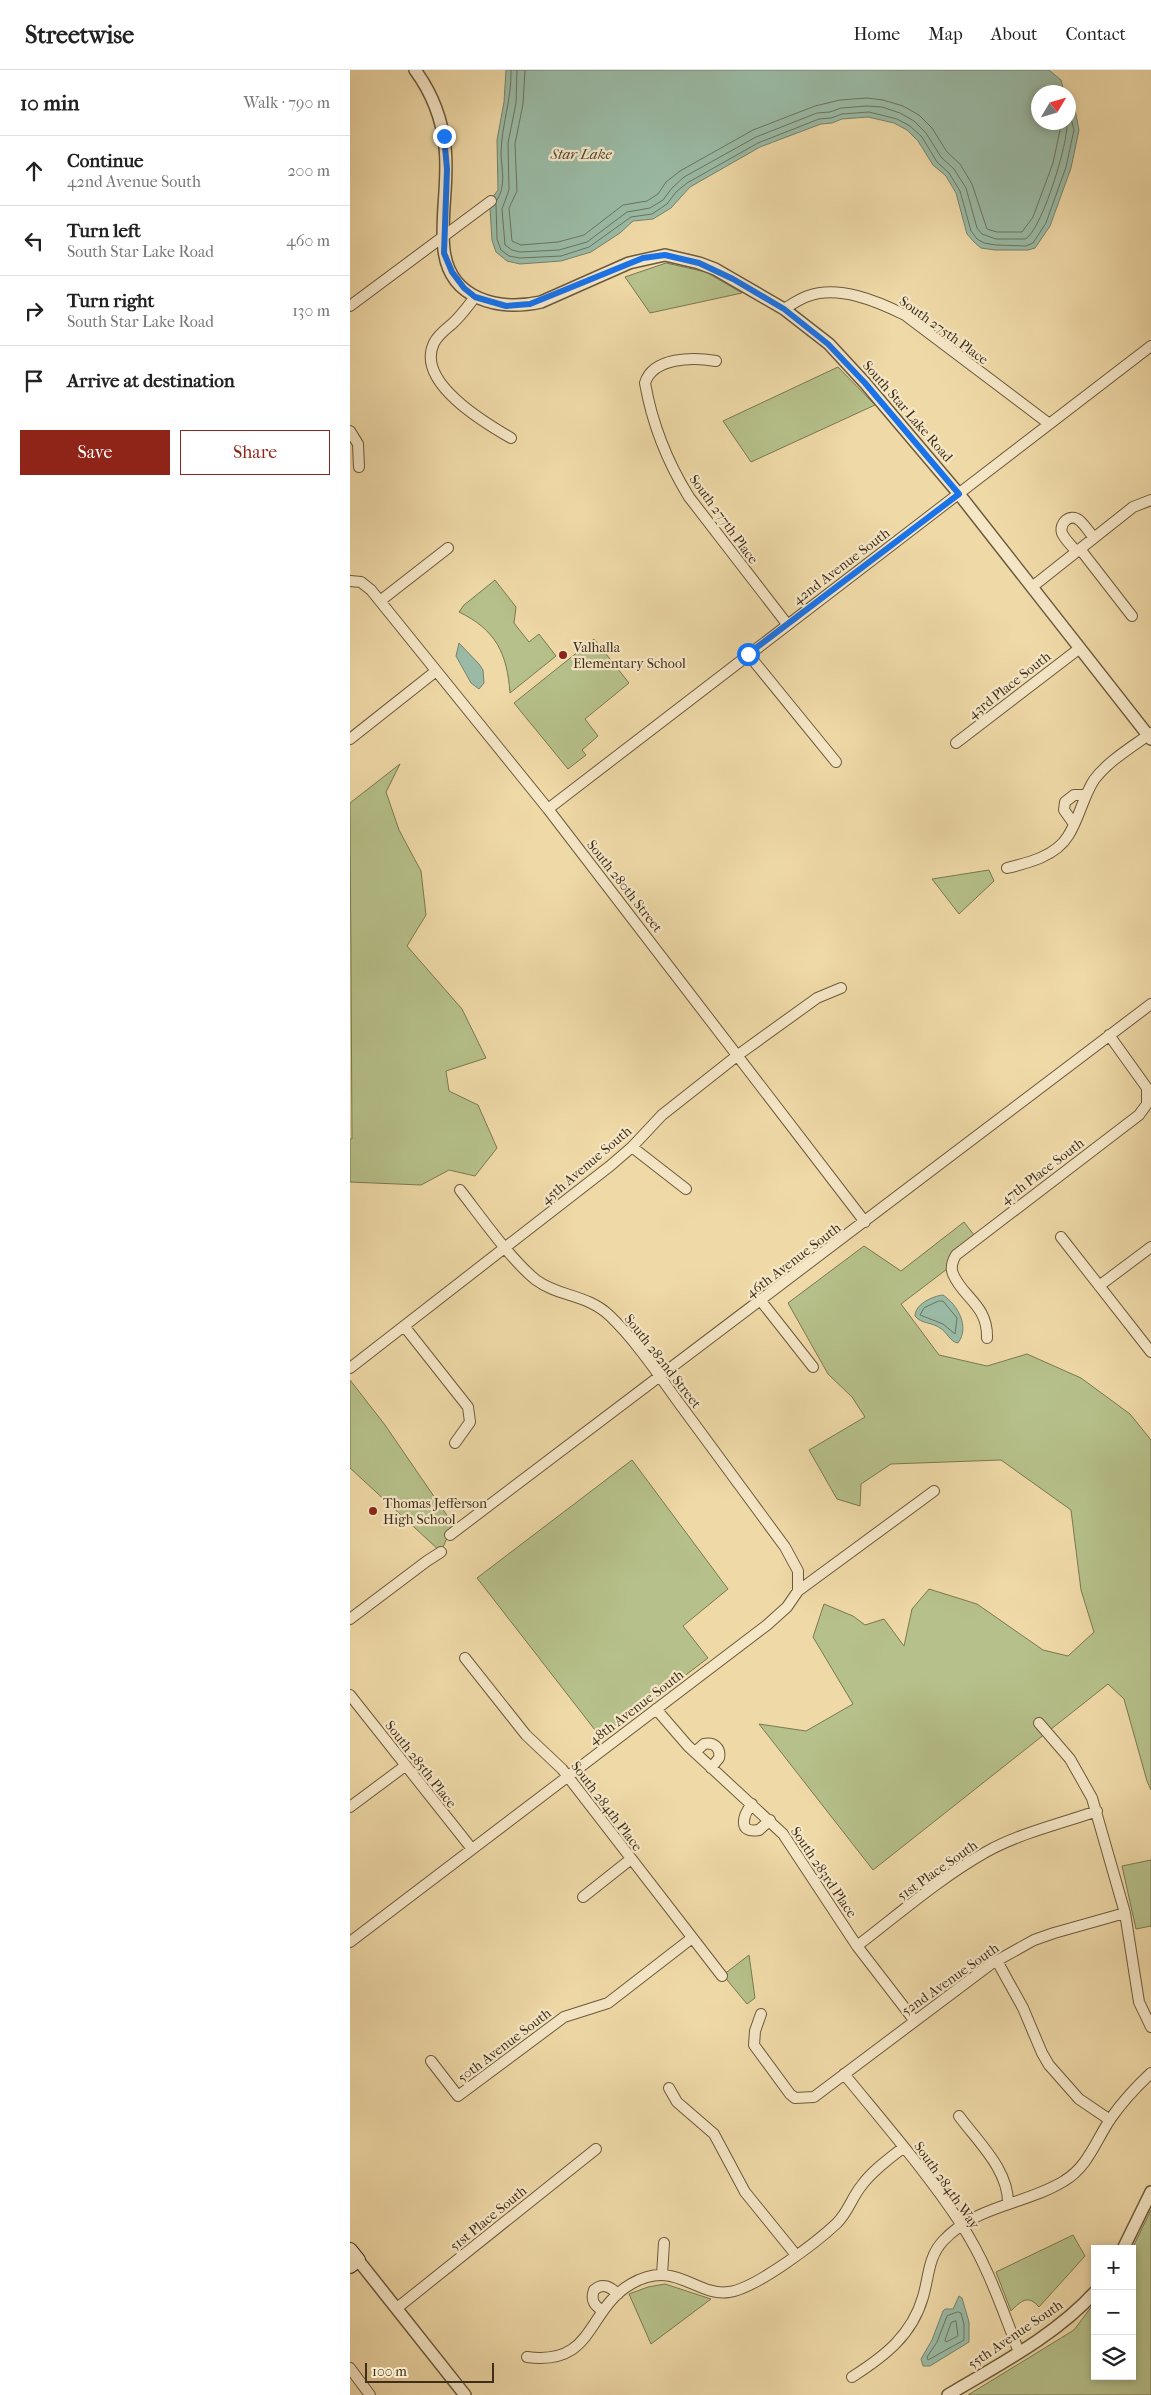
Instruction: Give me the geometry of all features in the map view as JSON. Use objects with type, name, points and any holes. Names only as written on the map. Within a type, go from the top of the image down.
[{"type":"street","name":"South Star Lake Road","points":[[415,70],[434,102],[444,136],[447,169],[444,253],[449,267],[464,288],[475,297],[506,306],[530,304],[541,302],[630,263],[665,255],[715,269],[784,309],[828,344],[865,383],[959,494],[1150,736]]},
{"type":"street","points":[[350,306],[491,201]]},
{"type":"street","name":"South 275th Place","points":[[784,309],[808,296],[824,293],[839,293],[886,305],[905,315],[1048,423]]},
{"type":"street","points":[[475,297],[437,338],[431,351],[433,366],[446,389],[459,404],[483,422],[511,438]]},
{"type":"street","name":"42nd Avenue South","points":[[548,809],[959,494],[1048,423],[1151,346]]},
{"type":"street","name":"South 277th Place","points":[[716,361],[691,360],[663,363],[655,368],[646,383],[650,408],[676,475],[689,498],[787,624]]},
{"type":"street","points":[[350,431],[358,444],[359,467]]},
{"type":"street","points":[[1032,587],[1134,507],[1151,500]]},
{"type":"street","points":[[1094,538],[1078,519],[1074,517],[1066,519],[1062,525],[1062,532],[1132,616]]},
{"type":"street","points":[[380,601],[448,548]]},
{"type":"street","name":"South 280th Street","points":[[351,581],[366,585],[380,601],[548,809],[865,1222]]},
{"type":"street","name":"43rd Place South","points":[[956,743],[1080,648]]},
{"type":"street","points":[[748,654],[836,762]]},
{"type":"street","points":[[350,739],[436,671]]},
{"type":"street","points":[[1007,868],[1027,864],[1049,853],[1067,838],[1086,795],[1103,769],[1150,736]]},
{"type":"street","points":[[1074,824],[1064,810],[1065,802],[1074,795],[1086,795]]},
{"type":"street","name":"45th Avenue South","points":[[350,1368],[507,1248],[632,1147],[662,1115],[738,1055],[817,998],[841,988]]},
{"type":"street","name":"46th Avenue South","points":[[450,1535],[761,1302],[1151,1004]]},
{"type":"street","name":"47th Place South","points":[[987,1338],[987,1327],[983,1316],[953,1274],[952,1263],[960,1250],[1145,1109],[1148,1100],[1147,1088],[1109,1036]]},
{"type":"street","points":[[632,1147],[686,1189]]},
{"type":"street","name":"South 282nd Street","points":[[460,1190],[507,1248],[537,1280],[550,1288],[588,1300],[601,1308],[620,1327],[660,1377],[785,1546],[798,1571],[798,1591]]},
{"type":"street","points":[[1060,1237],[1151,1352]]},
{"type":"street","points":[[1098,1286],[1151,1247]]},
{"type":"street","points":[[761,1302],[813,1367]]},
{"type":"street","points":[[404,1326],[468,1407],[470,1422],[455,1443]]},
{"type":"street","name":"48th Avenue South","points":[[350,1942],[778,1616],[798,1591],[934,1491]]},
{"type":"street","points":[[350,1619],[426,1561],[441,1552]]},
{"type":"street","name":"South 284th Place","points":[[465,1658],[526,1735],[555,1760],[722,1976]]},
{"type":"street","name":"South 285th Place","points":[[350,1695],[472,1849]]},
{"type":"street","name":"South 283rd Place","points":[[656,1709],[711,1768],[770,1820],[783,1834],[856,1946],[914,2020]]},
{"type":"street","points":[[1039,1723],[1070,1759],[1085,1782],[1096,1811],[1125,1913],[1138,2002],[1151,2026]]},
{"type":"street","points":[[695,1752],[704,1744],[716,1746],[719,1750],[719,1758],[711,1768]]},
{"type":"street","points":[[350,1807],[405,1766]]},
{"type":"street","points":[[752,1804],[743,1819],[750,1830],[759,1830],[770,1820]]},
{"type":"street","name":"51st Place South","points":[[856,1946],[958,1869],[986,1852],[1096,1811]]},
{"type":"street","points":[[583,1897],[631,1859]]},
{"type":"street","name":"52nd Avenue South","points":[[761,2014],[754,2038],[757,2052],[795,2098],[814,2097],[914,2020],[997,1961],[1034,1940],[1054,1932],[1125,1913]]},
{"type":"street","name":"50th Avenue South","points":[[431,2061],[458,2096],[564,2017],[608,2003],[692,1938]]},
{"type":"street","points":[[997,1961],[1023,2008],[1049,2065],[1078,2099],[1110,2120]]},
{"type":"street","points":[[852,2377],[888,2353],[907,2332],[924,2296],[931,2260],[943,2240],[978,2214],[1064,2182],[1088,2158],[1110,2120],[1126,2098],[1151,2073]]},
{"type":"street","name":"South 284th Way","points":[[844,2074],[904,2147],[962,2225],[988,2275],[1019,2352]]},
{"type":"street","points":[[670,2088],[677,2102],[714,2134],[745,2192],[796,2255]]},
{"type":"street","points":[[959,2116],[998,2169],[1006,2185],[1008,2204]]},
{"type":"street","points":[[527,2357],[545,2360],[558,2358],[589,2333],[603,2311],[618,2294],[632,2283],[648,2277],[662,2275],[684,2279],[716,2291],[728,2292],[743,2289],[759,2281],[836,2223],[847,2210],[861,2186],[875,2170],[904,2147]]},
{"type":"street","name":"51st Place South","points":[[397,2308],[596,2149]]},
{"type":"street","points":[[1125,2245],[1151,2192]]},
{"type":"street","points":[[662,2275],[664,2242]]},
{"type":"street","points":[[353,2259],[397,2308],[465,2395]]},
{"type":"street","points":[[603,2311],[594,2304],[594,2290],[598,2287],[607,2286],[618,2294]]},
{"type":"street","name":"55th Avenue South","points":[[948,2395],[1019,2352],[1065,2320],[1091,2296]]},
{"type":"street","points":[[350,2368],[370,2395]]},
{"type":"green space","points":[[666,263],[706,272],[742,293],[650,313],[625,277]]},
{"type":"green space","points":[[838,367],[875,405],[751,462],[723,421]]},
{"type":"green space","points":[[495,580],[516,607],[514,623],[529,642],[539,634],[556,656],[510,693],[506,666],[497,644],[482,627],[459,612],[464,605]]},
{"type":"green space","points":[[594,639],[629,683],[585,719],[598,736],[582,750],[586,755],[568,769],[514,703]]},
{"type":"green space","points":[[400,764],[386,792],[399,830],[421,871],[426,915],[407,946],[462,1009],[486,1058],[446,1071],[449,1091],[478,1105],[497,1148],[475,1176],[449,1170],[421,1185],[350,1182],[350,1139],[352,1139],[350,803]]},
{"type":"green space","points":[[989,870],[994,881],[959,914],[932,879]]},
{"type":"green space","points":[[964,1222],[974,1235],[947,1269],[901,1304],[939,1355],[987,1366],[1027,1354],[1081,1378],[1130,1414],[1151,1440],[1151,1790],[1124,1699],[1108,1684],[873,1870],[759,1724],[806,1731],[853,1704],[813,1637],[824,1604],[853,1616],[865,1625],[884,1619],[904,1646],[912,1609],[929,1589],[977,1604],[1043,1650],[1068,1656],[1094,1632],[1081,1590],[1071,1510],[1001,1460],[891,1464],[861,1484],[860,1506],[837,1499],[809,1450],[865,1417],[852,1397],[828,1374],[788,1303],[864,1246],[901,1271]]},
{"type":"green space","points":[[350,1380],[385,1425],[457,1530],[447,1538],[441,1552],[350,1468]]},
{"type":"green space","points":[[632,1460],[728,1589],[683,1626],[708,1658],[602,1739],[477,1578]]},
{"type":"green space","points":[[1151,1860],[1151,1926],[1136,1929],[1122,1866]]},
{"type":"green space","points":[[749,1955],[755,1998],[747,2004],[723,1975]]},
{"type":"green space","points":[[1151,2210],[1151,2395],[968,2395],[1074,2330],[1091,2307],[1091,2380],[1136,2380],[1136,2245],[1134,2245]]},
{"type":"green space","points":[[1073,2235],[1085,2256],[1039,2307],[1031,2301],[1025,2300],[1011,2311],[996,2272]]},
{"type":"green space","points":[[665,2284],[711,2299],[651,2344],[629,2294],[648,2287]]},
{"type":"water","name":"Star Lake","points":[[506,70],[1049,70],[1061,80],[1062,85],[1031,85],[1031,130],[1076,130],[1076,115],[1079,130],[1071,168],[1050,226],[1035,248],[1028,250],[981,248],[967,234],[956,193],[946,176],[933,165],[918,141],[907,130],[894,123],[868,117],[842,119],[832,123],[821,124],[760,147],[690,187],[671,208],[653,219],[633,221],[620,233],[591,252],[561,261],[520,264],[507,261],[496,252],[492,240],[490,209],[492,198],[498,190],[497,140],[504,102]]},
{"type":"water","points":[[459,643],[483,670],[484,683],[479,689],[471,683],[456,656]]},
{"type":"water","points":[[943,1295],[958,1310],[961,1317],[963,1330],[958,1343],[953,1341],[940,1328],[917,1319],[915,1316],[921,1304],[934,1297]]},
{"type":"water","points":[[959,2296],[962,2298],[969,2322],[969,2342],[930,2366],[923,2366],[921,2359],[932,2340],[943,2311],[945,2309],[953,2309]]},
{"type":"place","name":"Valhalla Elementary School","points":[[563,655]]},
{"type":"place","name":"Thomas Jefferson High School","points":[[373,1511]]},
{"type":"route","points":[[444,136],[447,169],[444,253],[452,272],[464,288],[475,297],[482,301],[506,306],[521,306],[541,302],[630,263],[656,256],[676,257],[715,269],[784,309],[828,344],[865,383],[959,494],[748,654]]}]
